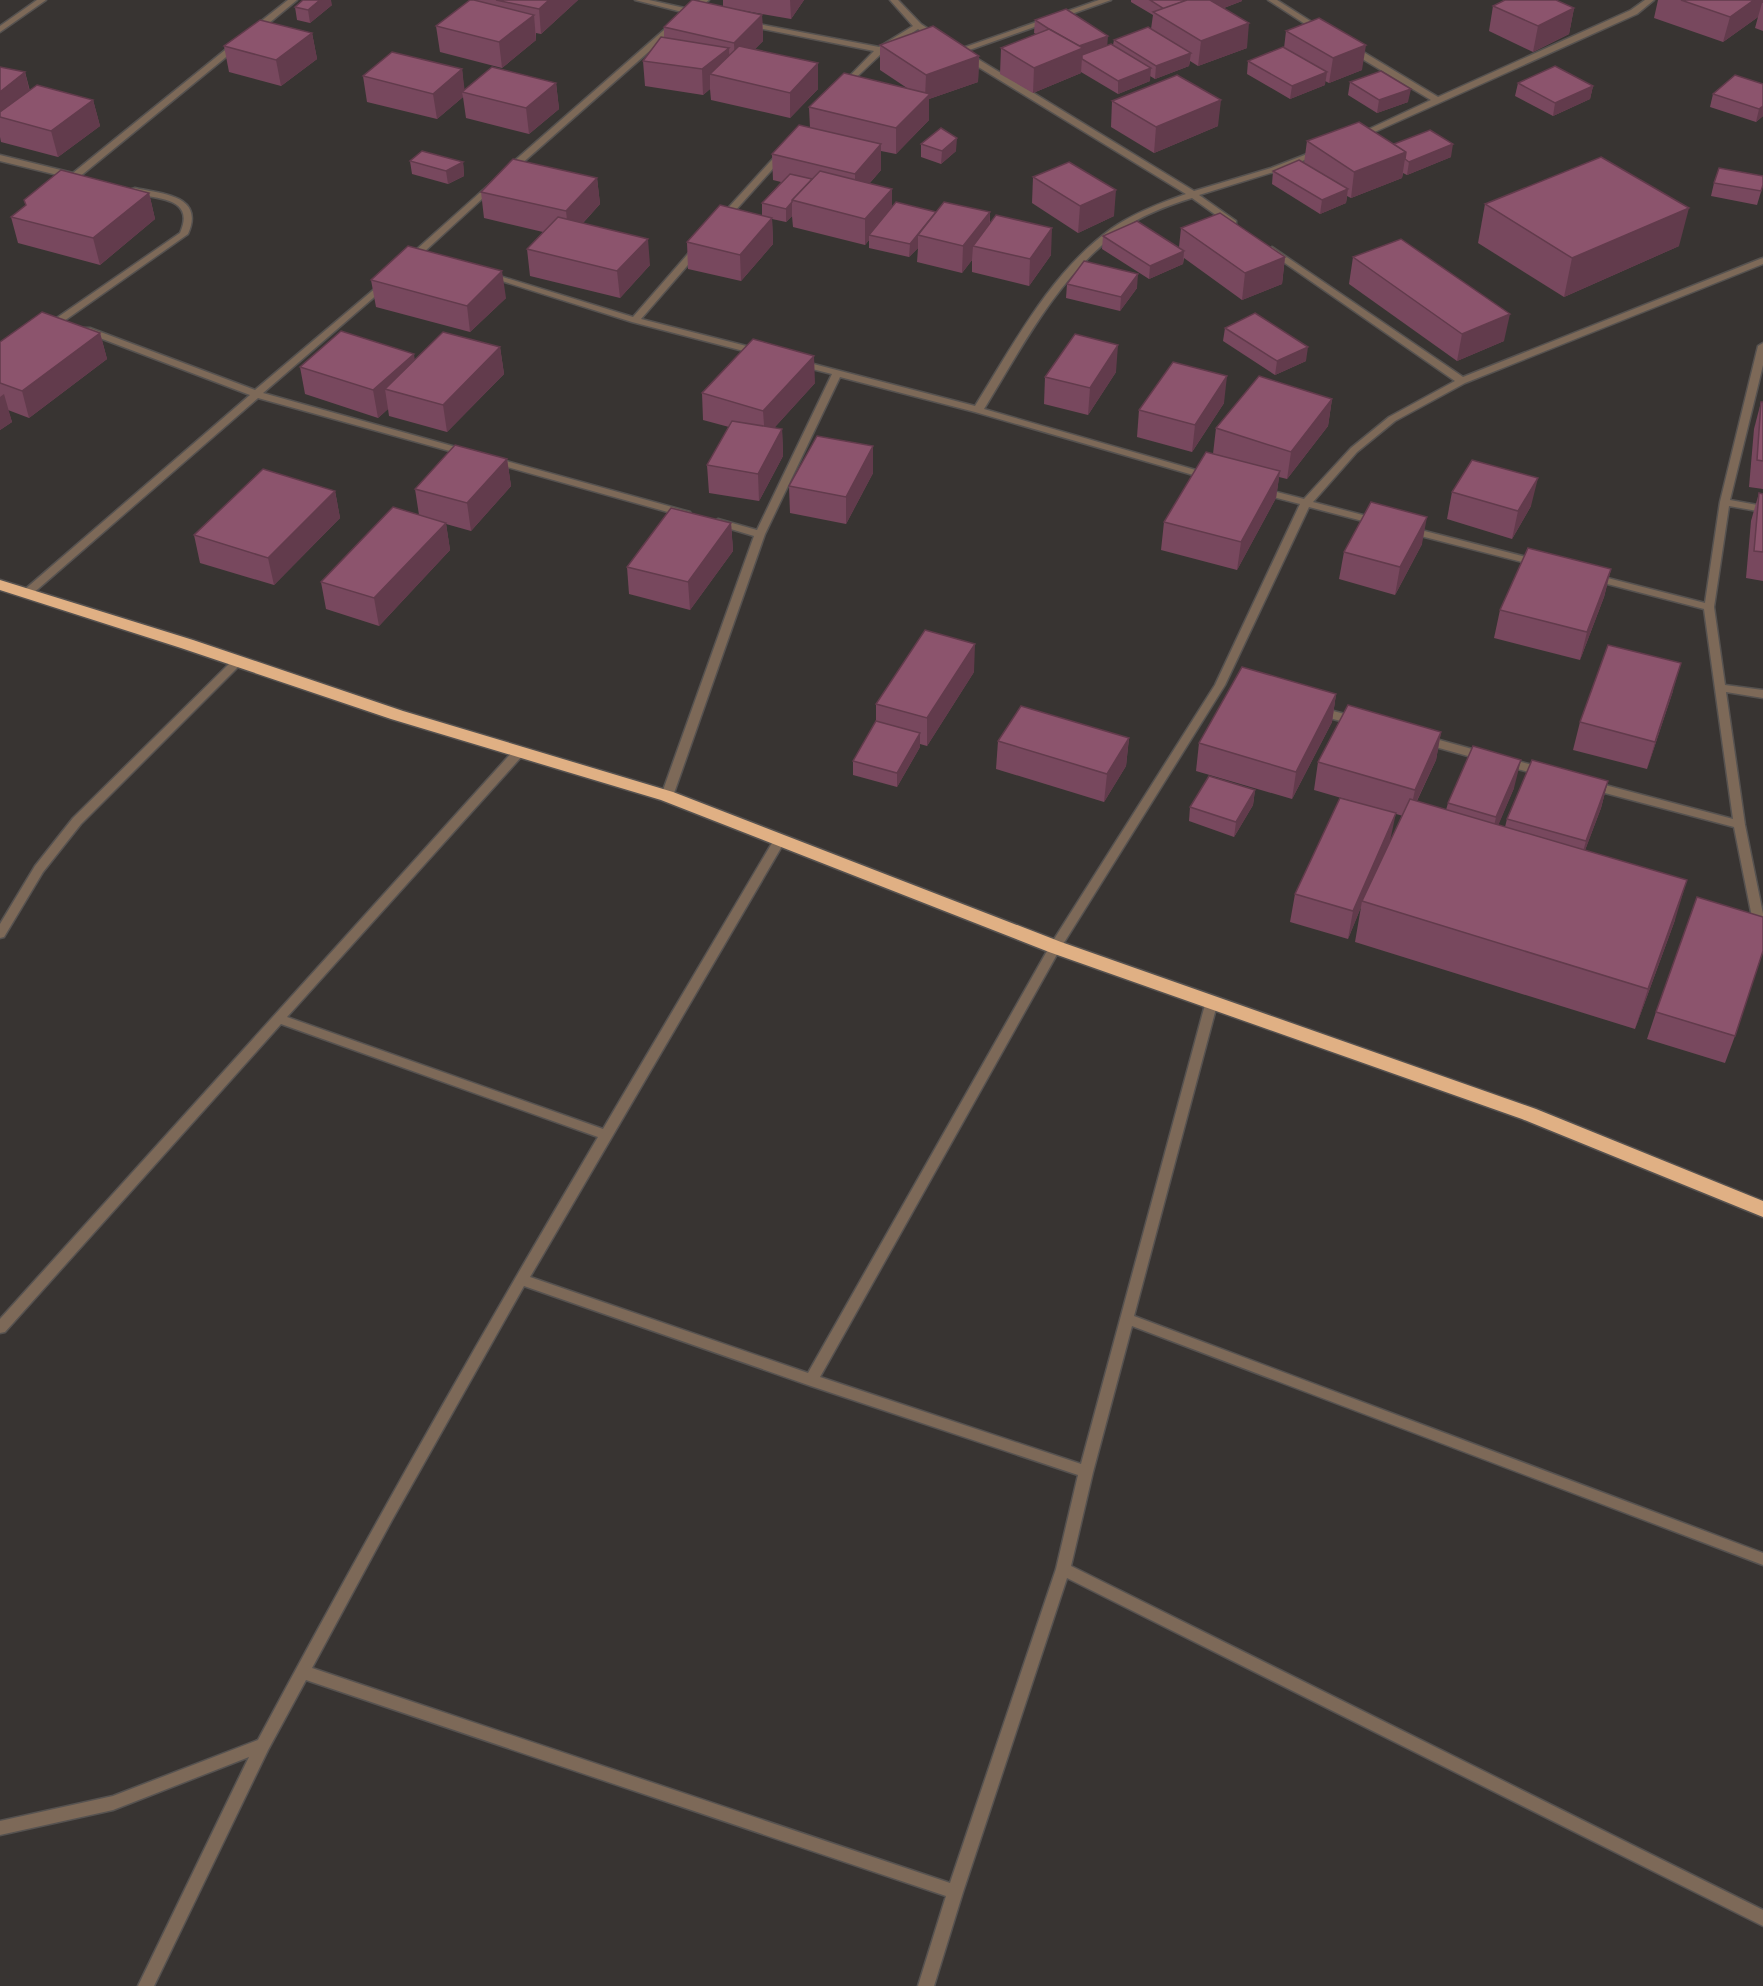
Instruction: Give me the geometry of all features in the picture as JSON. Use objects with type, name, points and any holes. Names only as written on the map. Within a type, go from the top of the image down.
[{"type":"highway","points":[[0,585],[398,715],[667,796],[1055,947],[1529,1114],[1763,1209]]},
{"type":"street","points":[[0,30],[42,0]]},
{"type":"street","points":[[74,176],[293,0]]},
{"type":"street","points":[[639,0],[701,15]]},
{"type":"street","points":[[401,269],[484,192],[705,0]]},
{"type":"street","points":[[894,0],[918,26],[1192,194],[1240,228]]},
{"type":"street","points":[[958,51],[1107,0]]},
{"type":"street","points":[[1272,0],[1330,36]]},
{"type":"street","points":[[1344,142],[1634,12],[1650,0]]},
{"type":"street","points":[[735,21],[879,50]]},
{"type":"street","points":[[833,99],[879,50],[918,26]]},
{"type":"street","points":[[1340,42],[1438,101]]},
{"type":"street","points":[[718,225],[787,149]]},
{"type":"street","points":[[978,410],[1060,283],[1100,241],[1141,215],[1192,194],[1302,160],[1323,151]]},
{"type":"street","points":[[0,158],[84,178]]},
{"type":"street","points":[[42,331],[62,320],[184,234],[191,223],[189,212],[183,203],[128,189]]},
{"type":"street","points":[[1260,241],[1462,381]]},
{"type":"street","points":[[635,321],[703,242]]},
{"type":"street","points":[[417,254],[429,257]]},
{"type":"street","points":[[811,1380],[1055,947],[1226,686],[1305,504],[1354,450],[1392,419],[1462,381],[1763,261]]},
{"type":"street","points":[[474,271],[635,321],[770,355]]},
{"type":"street","points":[[27,593],[259,395],[393,276]]},
{"type":"street","points":[[62,320],[259,395],[475,455]]},
{"type":"street","points":[[1763,346],[1725,502],[1709,607],[1739,825],[1763,942]]},
{"type":"street","points":[[792,361],[978,410],[1226,481]]},
{"type":"street","points":[[667,796],[760,534],[837,372]]},
{"type":"street","points":[[486,458],[691,515]]},
{"type":"street","points":[[1249,488],[1386,524]]},
{"type":"street","points":[[1725,502],[1763,509]]},
{"type":"street","points":[[703,518],[760,534]]},
{"type":"street","points":[[1397,527],[1548,566]]},
{"type":"street","points":[[1582,574],[1709,607]]},
{"type":"street","points":[[0,934],[39,869],[77,821],[238,661]]},
{"type":"street","points":[[1719,688],[1763,694]]},
{"type":"street","points":[[1312,710],[1370,725]]},
{"type":"street","points":[[1416,738],[1555,775]]},
{"type":"street","points":[[0,1329],[519,752]]},
{"type":"street","points":[[1578,781],[1739,825]]},
{"type":"street","points":[[146,1986],[263,1745],[302,1672],[520,1279],[779,841]]},
{"type":"street","points":[[926,1986],[1063,1569],[1086,1472],[1212,1001]]},
{"type":"street","points":[[279,1019],[605,1135]]},
{"type":"street","points":[[520,1279],[1086,1472]]},
{"type":"street","points":[[1127,1319],[1763,1558]]},
{"type":"street","points":[[1063,1569],[1763,1918]]},
{"type":"street","points":[[302,1672],[955,1892]]},
{"type":"street","points":[[0,1827],[113,1803],[263,1745]]},
{"type":"building","points":[[303,0],[320,0],[308,10],[295,7]]},
{"type":"building","points":[[470,0],[534,15],[499,42],[436,26]]},
{"type":"building","points":[[496,0],[549,0],[539,9]]},
{"type":"building","points":[[692,0],[762,15],[734,43],[664,27]]},
{"type":"building","points":[[1150,0],[1187,0],[1164,9]]},
{"type":"building","points":[[1187,0],[1210,0],[1249,23],[1201,41],[1153,12]]},
{"type":"building","points":[[1505,0],[1556,0],[1574,8],[1538,26],[1493,6]]},
{"type":"building","points":[[1681,0],[1754,0],[1730,17]]},
{"type":"building","points":[[1066,9],[1108,36],[1079,46],[1035,20]]},
{"type":"building","points":[[1319,18],[1366,45],[1333,58],[1286,31]]},
{"type":"building","points":[[260,20],[312,33],[276,60],[224,46]]},
{"type":"building","points":[[933,26],[979,56],[926,75],[880,45]]},
{"type":"building","points":[[1148,27],[1191,53],[1156,66],[1114,40]]},
{"type":"building","points":[[1049,29],[1083,48],[1034,68],[1001,48]]},
{"type":"building","points":[[661,37],[729,48],[702,69],[643,61]]},
{"type":"building","points":[[1111,44],[1151,68],[1118,81],[1082,59],[1082,55]]},
{"type":"building","points":[[739,46],[818,63],[790,93],[710,74]]},
{"type":"building","points":[[1283,47],[1327,72],[1292,86],[1248,61]]},
{"type":"building","points":[[392,52],[462,69],[433,94],[363,76]]},
{"type":"building","points":[[1555,66],[1593,86],[1555,103],[1518,83]]},
{"type":"building","points":[[0,67],[25,72],[0,92]]},
{"type":"building","points":[[492,67],[556,83],[526,108],[462,92]]},
{"type":"building","points":[[1381,71],[1411,89],[1379,100],[1350,82]]},
{"type":"building","points":[[844,73],[930,94],[896,128],[809,107]]},
{"type":"building","points":[[1177,75],[1221,100],[1156,127],[1112,101]]},
{"type":"building","points":[[1735,75],[1763,84],[1763,106],[1759,109],[1713,94]]},
{"type":"building","points":[[37,85],[93,100],[51,131],[0,117],[0,112]]},
{"type":"building","points":[[1359,122],[1406,152],[1354,172],[1307,141]]},
{"type":"building","points":[[799,125],[881,144],[855,174],[772,154]]},
{"type":"building","points":[[941,128],[957,138],[942,151],[921,144]]},
{"type":"building","points":[[1430,130],[1453,144],[1409,162],[1405,159],[1406,152],[1394,144]]},
{"type":"building","points":[[422,151],[463,162],[446,171],[410,161]]},
{"type":"building","points":[[1601,157],[1689,208],[1572,258],[1485,204]]},
{"type":"building","points":[[513,159],[597,178],[566,211],[481,192]]},
{"type":"building","points":[[1299,160],[1348,189],[1322,200],[1273,171]]},
{"type":"building","points":[[1069,162],[1116,190],[1080,206],[1033,177]]},
{"type":"building","points":[[1719,168],[1763,176],[1761,191],[1714,183]]},
{"type":"building","points":[[61,170],[149,193],[93,238],[11,217],[26,205],[24,200]]},
{"type":"building","points":[[820,171],[892,189],[865,219],[792,200]]},
{"type":"building","points":[[790,174],[812,179],[786,209],[762,203]]},
{"type":"building","points":[[896,202],[936,212],[910,244],[869,235]]},
{"type":"building","points":[[944,202],[990,212],[963,246],[918,235]]},
{"type":"building","points":[[720,205],[772,218],[740,255],[687,242]]},
{"type":"building","points":[[1220,213],[1285,257],[1245,273],[1181,228]]},
{"type":"building","points":[[996,215],[1052,228],[1030,259],[973,246]]},
{"type":"building","points":[[558,217],[648,239],[617,271],[527,249]]},
{"type":"building","points":[[1137,221],[1184,251],[1150,266],[1103,236]]},
{"type":"building","points":[[1401,239],[1510,314],[1462,334],[1353,257]]},
{"type":"building","points":[[408,246],[502,271],[467,306],[371,280]]},
{"type":"building","points":[[1084,261],[1138,274],[1121,297],[1067,284]]},
{"type":"building","points":[[42,312],[100,333],[22,391],[0,383],[0,342]]},
{"type":"building","points":[[1255,313],[1308,347],[1277,361],[1225,328]]},
{"type":"building","points":[[341,331],[414,354],[373,390],[300,367]]},
{"type":"building","points":[[443,332],[500,347],[443,405],[385,389]]},
{"type":"building","points":[[1075,334],[1118,345],[1090,388],[1045,377]]},
{"type":"building","points":[[753,339],[814,356],[763,411],[702,393]]},
{"type":"building","points":[[1173,362],[1227,376],[1195,425],[1139,410]]},
{"type":"building","points":[[1259,376],[1332,399],[1291,452],[1216,428]]},
{"type":"building","points":[[1761,402],[1763,402],[1763,461],[1757,460]]},
{"type":"building","points":[[732,421],[782,429],[758,474],[707,465]]},
{"type":"building","points":[[817,436],[873,446],[846,497],[789,486]]},
{"type":"building","points":[[455,445],[507,459],[467,503],[415,489]]},
{"type":"building","points":[[1206,452],[1280,471],[1241,542],[1164,522]]},
{"type":"building","points":[[1472,460],[1538,478],[1518,511],[1452,492]]},
{"type":"building","points":[[263,469],[335,491],[268,558],[194,535]]},
{"type":"building","points":[[1759,493],[1763,494],[1763,552],[1754,551]]},
{"type":"building","points":[[1371,502],[1427,517],[1400,567],[1344,552]]},
{"type":"building","points":[[393,507],[446,523],[374,598],[321,582]]},
{"type":"building","points":[[671,508],[731,523],[688,582],[627,567]]},
{"type":"building","points":[[1528,548],[1611,569],[1587,632],[1500,610]]},
{"type":"building","points":[[925,630],[975,644],[927,718],[876,704]]},
{"type":"building","points":[[1608,645],[1681,663],[1655,742],[1580,722]]},
{"type":"building","points":[[1242,667],[1336,694],[1296,772],[1199,743]]},
{"type":"building","points":[[1348,705],[1441,732],[1415,790],[1318,762]]},
{"type":"building","points":[[1021,706],[1129,738],[1107,774],[998,741]]},
{"type":"building","points":[[876,721],[920,733],[897,773],[853,761]]},
{"type":"building","points":[[1473,746],[1521,760],[1496,817],[1448,803]]},
{"type":"building","points":[[1532,760],[1608,781],[1586,841],[1507,819]]},
{"type":"building","points":[[1209,776],[1255,790],[1236,822],[1190,807]]},
{"type":"building","points":[[1340,798],[1396,813],[1353,911],[1295,894]]},
{"type":"building","points":[[1410,799],[1687,880],[1648,989],[1362,901]]},
{"type":"building","points":[[1697,897],[1763,917],[1763,951],[1735,1036],[1656,1012]]}]
